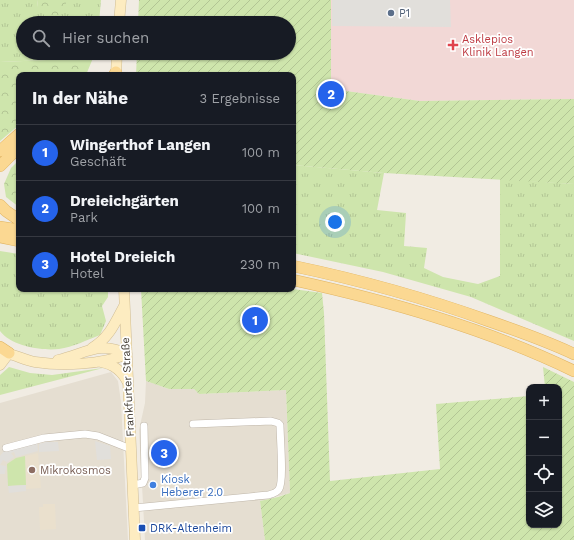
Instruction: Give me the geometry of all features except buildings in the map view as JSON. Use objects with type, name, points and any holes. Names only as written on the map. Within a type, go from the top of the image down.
[{"type":"main road","points":[[119,16],[121,0]]},
{"type":"main road","points":[[115,72],[116,60]]},
{"type":"main road","points":[[0,151],[16,137]]},
{"type":"main road","points":[[0,166],[16,150]]},
{"type":"main road","points":[[0,205],[16,218]]},
{"type":"main road","points":[[0,227],[16,230]]},
{"type":"main road","points":[[0,237],[16,240]]},
{"type":"main road","points":[[0,241],[16,241]]},
{"type":"main road","points":[[296,267],[344,277],[417,296],[530,335],[574,354]]},
{"type":"main road","points":[[296,281],[413,309],[527,349],[574,371]]},
{"type":"main road","name":"Frankfurter Straße","points":[[124,292],[135,540]]},
{"type":"main road","points":[[90,350],[109,334],[124,304]]},
{"type":"main road","points":[[42,363],[61,360],[90,350],[111,347],[127,354]]},
{"type":"main road","points":[[0,366],[3,351],[25,360],[53,364],[99,362],[116,359],[127,354]]},
{"type":"main road","points":[[99,362],[114,366],[125,376],[128,383]]},
{"type":"street","points":[[134,508],[268,495],[276,493],[279,490],[282,478],[280,425],[278,423],[271,421],[193,424]]},
{"type":"street","name":"Frankfurter Straße","points":[[133,485],[143,483],[144,478],[144,426]]},
{"type":"street","points":[[6,448],[44,438],[85,434],[98,436],[131,449]]},
{"type":"shaded area","name":"Asklepios Klinik Langen","points":[[331,0],[574,0],[574,99],[420,101],[331,89]]},
{"type":"shaded area","name":"P1","points":[[332,0],[450,0],[451,27],[332,26]]},
{"type":"shaded area","points":[[111,372],[118,381],[121,402],[128,540],[0,540],[0,403]]},
{"type":"shaded area","points":[[146,381],[169,389],[194,389],[199,394],[286,390],[290,493],[260,501],[265,540],[145,540],[139,430],[145,403]]},
{"type":"shaded area","points":[[37,440],[38,451],[16,457],[14,452],[11,453],[14,457],[7,462],[3,460],[0,465],[0,456],[6,448]]},
{"type":"shaded area","points":[[95,441],[110,446],[111,459],[97,460]]},
{"type":"shaded area","points":[[46,442],[58,442],[59,451],[39,452],[39,444]]},
{"type":"shaded area","name":"Mikrokosmos","points":[[38,453],[41,488],[26,489],[25,456]]},
{"type":"shaded area","points":[[0,465],[6,466],[5,474],[0,474]]},
{"type":"shaded area","points":[[26,485],[26,491],[9,493],[8,486]]},
{"type":"shaded area","name":"Mikrokosmos","points":[[43,504],[55,504],[56,529],[40,530],[39,507],[43,507]]},
{"type":"green space","points":[[0,0],[38,0],[37,7],[66,7],[66,0],[101,0],[100,16],[16,16],[16,60],[46,60],[0,62]]},
{"type":"green space","points":[[38,0],[66,0],[66,7],[60,16],[45,16],[37,7]]},
{"type":"green space","points":[[139,0],[331,0],[331,89],[420,101],[574,99],[574,184],[384,173],[296,165],[296,72],[136,72],[137,60],[296,60],[296,16],[138,16]]},
{"type":"green space","points":[[92,60],[87,72],[16,72],[16,128],[0,141],[0,62]]},
{"type":"green space","points":[[16,163],[16,205],[6,197],[4,184],[11,168]]},
{"type":"green space","points":[[296,165],[384,173],[377,210],[406,213],[404,246],[427,248],[424,268],[443,277],[478,284],[500,276],[500,179],[574,184],[574,341],[471,297],[383,272],[296,254]]},
{"type":"green space","points":[[0,251],[16,254],[16,292],[108,292],[108,297],[102,306],[106,321],[100,335],[69,347],[59,349],[35,348],[19,344],[5,336],[0,331]]},
{"type":"green space","points":[[296,289],[322,293],[330,481],[440,469],[436,404],[526,396],[526,528],[562,528],[562,384],[545,384],[543,367],[574,382],[574,540],[265,540],[260,501],[290,493],[286,390],[199,394],[194,389],[169,389],[146,381],[141,292],[296,292]]},
{"type":"green space","points":[[9,367],[30,373],[52,375],[103,368],[0,395],[0,375]]},
{"type":"green space","points":[[25,456],[26,485],[8,486],[7,464],[16,458]]},
{"type":"place","name":"P1","points":[[391,13]]},
{"type":"place","name":"Asklepios Klinik Langen","points":[[453,45]]},
{"type":"place","name":"Dreieichgärten","points":[[331,94]]},
{"type":"place","name":"Wingerthof Langen","points":[[255,320]]},
{"type":"place","name":"Hotel Dreieich","points":[[164,453]]},
{"type":"place","name":"Mikrokosmos","points":[[32,470]]},
{"type":"place","name":"Kiosk Heberer 2.0","points":[[153,485]]},
{"type":"place","name":"DRK-Altenheim","points":[[142,528]]}]
